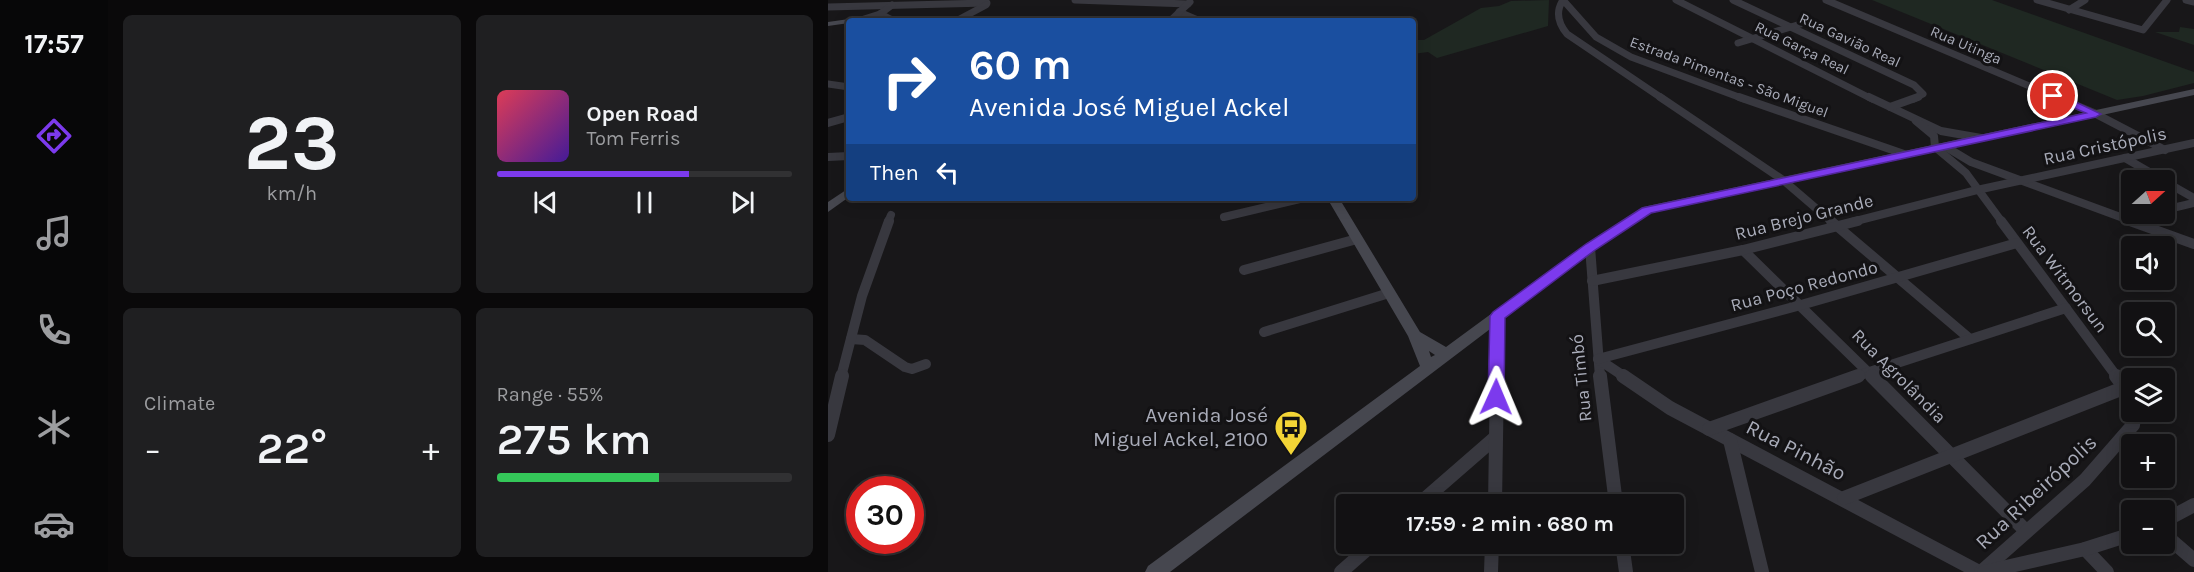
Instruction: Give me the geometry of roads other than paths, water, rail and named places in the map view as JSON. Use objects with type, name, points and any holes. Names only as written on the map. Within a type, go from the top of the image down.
[{"type":"street","points":[[1075,0],[1190,2]]},
{"type":"street","points":[[1563,0],[1559,5],[1558,16],[1561,28],[1567,34],[1783,180],[1839,225],[1971,339]]},
{"type":"street","name":"Estrada Pimentas - São Miguel","points":[[1563,0],[1596,37],[1631,57],[1681,77],[1868,142],[1898,155]]},
{"type":"street","name":"Rua Garça Real","points":[[1676,0],[1916,121]]},
{"type":"street","name":"Rua Gavião Real","points":[[1733,0],[1914,85],[1922,91],[1923,94],[1919,97],[1890,107]]},
{"type":"street","name":"Rua Utinga","points":[[1826,0],[2094,112],[2165,150]]},
{"type":"street","points":[[2037,0],[2136,30],[2145,30],[2167,0]]},
{"type":"street","points":[[2069,10],[2085,0]]},
{"type":"street","points":[[2186,0],[2194,2]]},
{"type":"street","points":[[828,8],[893,2],[991,2]]},
{"type":"street","points":[[871,18],[880,14],[893,2]]},
{"type":"street","points":[[962,18],[991,2]]},
{"type":"street","points":[[1173,18],[1190,2]]},
{"type":"street","points":[[1179,12],[1193,18]]},
{"type":"street","points":[[880,14],[888,18]]},
{"type":"street","points":[[828,24],[846,22]]},
{"type":"street","points":[[1738,43],[1804,23]]},
{"type":"street","points":[[828,75],[832,85]]},
{"type":"street","points":[[1155,572],[1590,247],[1651,208],[2194,90]]},
{"type":"street","points":[[828,123],[846,118]]},
{"type":"street","points":[[1916,121],[1941,131],[1981,138]]},
{"type":"street","points":[[1916,121],[1934,136],[1939,146],[1965,159],[2121,217]]},
{"type":"street","name":"Rua Cristópolis","points":[[2022,181],[2194,143]]},
{"type":"street","name":"Rua Witmorsun","points":[[1939,146],[1966,173],[2121,381]]},
{"type":"street","points":[[828,157],[846,156]]},
{"type":"street","points":[[2125,158],[2146,170]]},
{"type":"street","points":[[1954,162],[1965,159]]},
{"type":"street","name":"Rua Brejo Grande","points":[[1592,281],[1743,250],[1977,190],[2022,181]]},
{"type":"street","points":[[2175,187],[2194,198]]},
{"type":"street","points":[[828,208],[846,193]]},
{"type":"street","points":[[1224,218],[1292,201]]},
{"type":"street","points":[[1335,201],[1414,336],[1428,367]]},
{"type":"street","points":[[2175,207],[2194,203]]},
{"type":"street","points":[[828,435],[850,339],[874,254],[891,215]]},
{"type":"street","points":[[2140,224],[2194,244]]},
{"type":"street","points":[[1244,270],[1356,239]]},
{"type":"street","name":"Rua Poço Redondo","points":[[1598,359],[1801,305],[2017,243]]},
{"type":"street","name":"Rua Timbó","points":[[1590,247],[1598,359],[1615,494]]},
{"type":"street","name":"Rua Agrolândia","points":[[1743,250],[1952,454],[2026,531]]},
{"type":"street","points":[[1264,332],[1389,293]]},
{"type":"street","points":[[1708,429],[1869,372],[2066,308]]},
{"type":"street","points":[[1494,494],[1498,316]]},
{"type":"street","points":[[1414,336],[1446,354]]},
{"type":"street","points":[[850,339],[865,340],[905,367],[912,369],[927,364]]},
{"type":"street","name":"Rua Pinhão","points":[[1598,359],[1631,383],[1708,429],[1844,498],[1981,572]]},
{"type":"street","points":[[1844,498],[1952,454],[2121,395]]},
{"type":"street","name":"Rua Ribeirópolis","points":[[1981,572],[2085,480],[2133,422]]},
{"type":"street","points":[[1430,494],[1496,437]]},
{"type":"street","points":[[1730,440],[1762,572]]},
{"type":"street","points":[[2175,515],[2194,505]]},
{"type":"street","points":[[1981,572],[2085,549],[2121,538]]},
{"type":"street","points":[[2175,544],[2194,560]]},
{"type":"street","points":[[2085,549],[2107,572]]},
{"type":"street","points":[[1341,572],[1361,554]]},
{"type":"street","points":[[1491,572],[1492,554]]},
{"type":"street","points":[[1624,554],[1626,572]]},
{"type":"place","name":"Avenida José Miguel Ackel, 2100","points":[[1291,456]]}]
